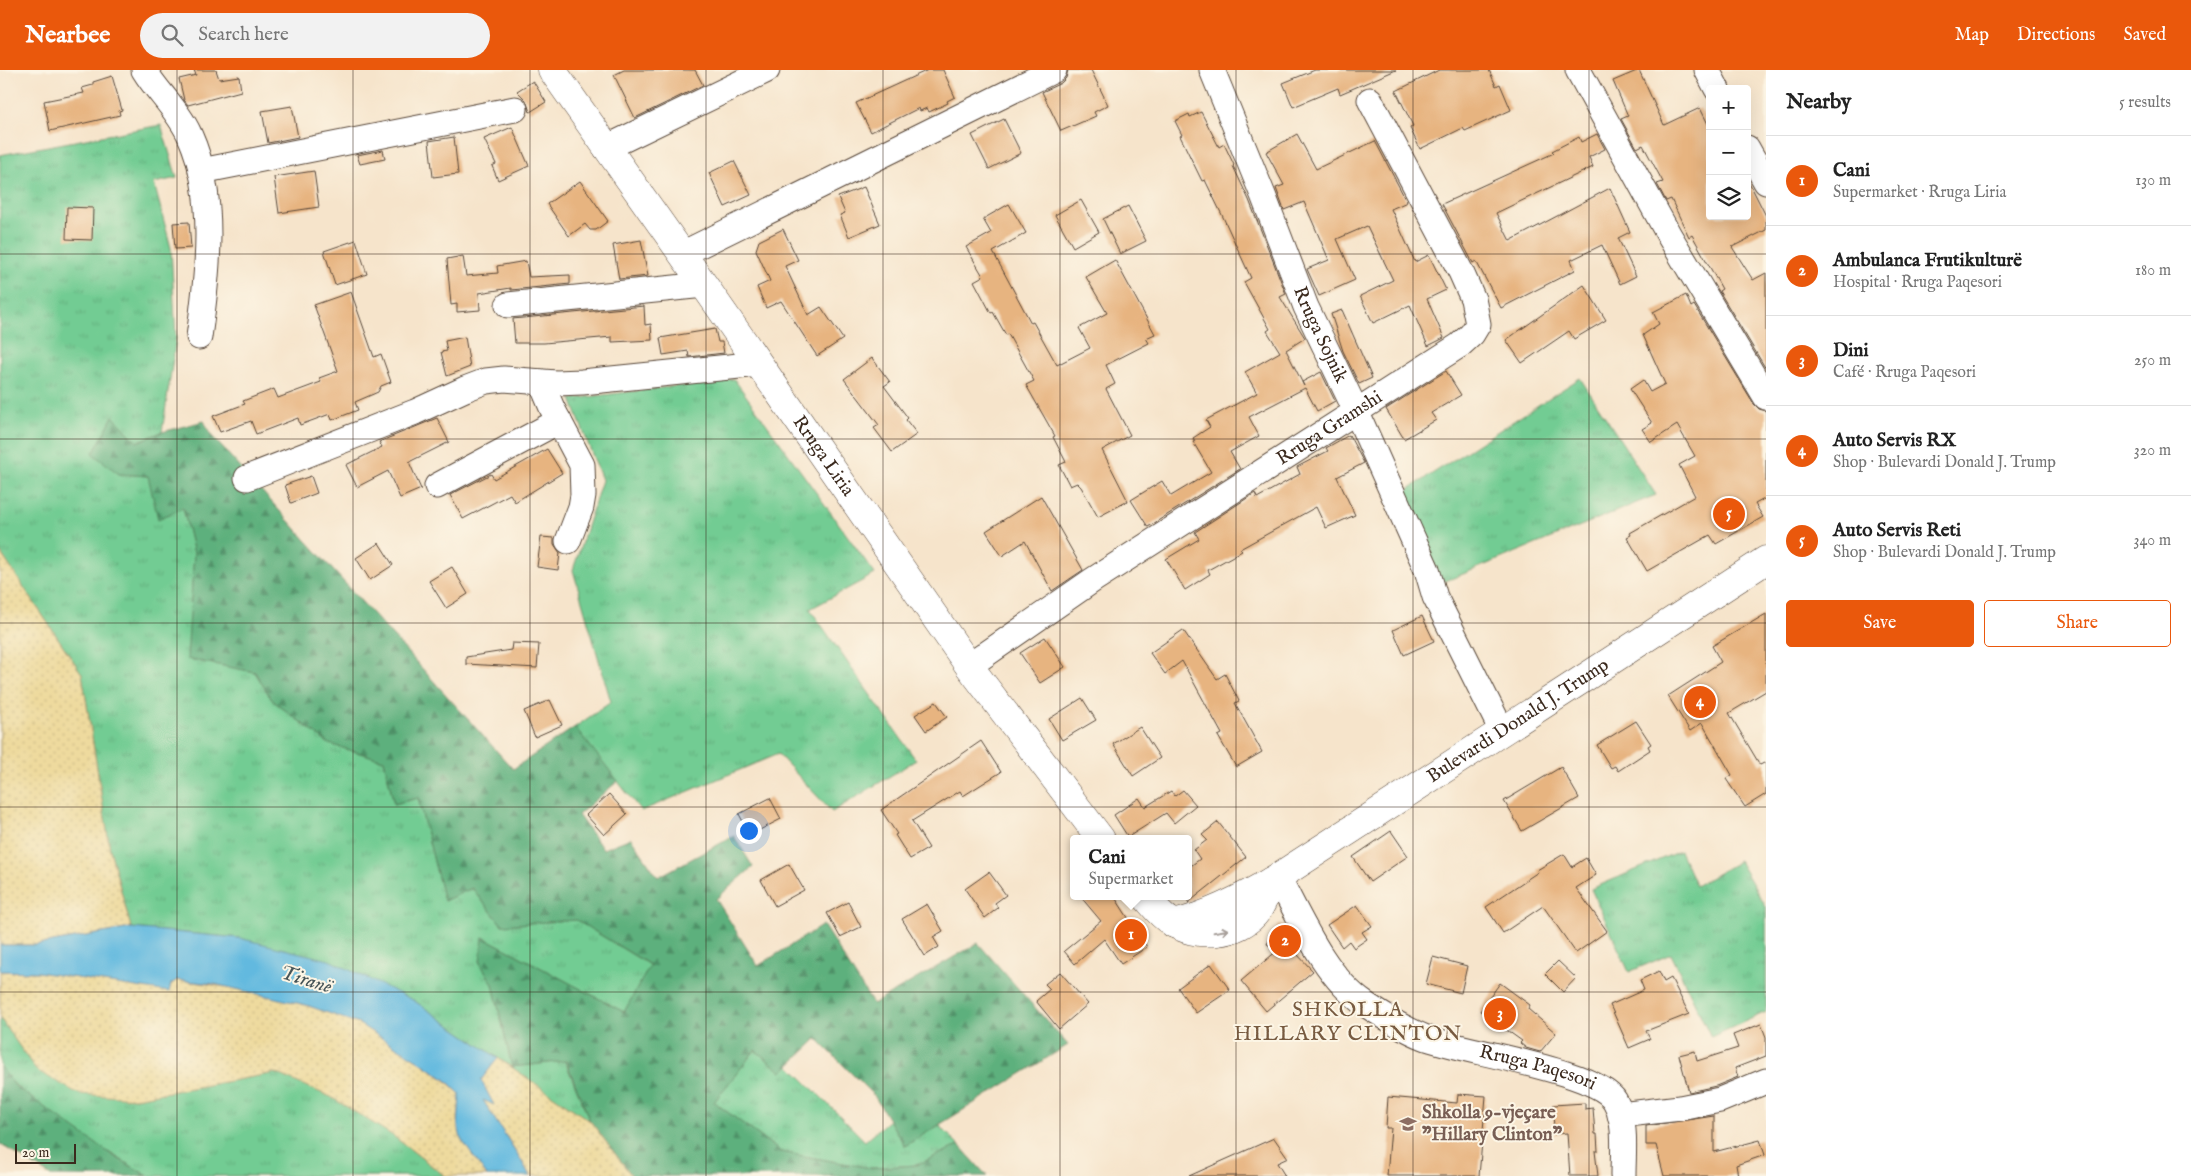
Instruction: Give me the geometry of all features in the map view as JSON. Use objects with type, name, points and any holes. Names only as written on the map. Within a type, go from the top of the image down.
[{"type":"main road","name":"Rruga Liria","points":[[552,70],[760,364],[969,666],[1098,835]]},
{"type":"main road","name":"Bulevardi Donald J. Trump","points":[[1274,879],[1766,560]]},
{"type":"main road","points":[[1148,900],[1174,924],[1185,929],[1202,932],[1224,931],[1241,925],[1258,910],[1274,879]]},
{"type":"street","points":[[144,70],[190,135],[201,171],[208,239],[206,284],[199,337]]},
{"type":"street","points":[[606,148],[767,70]]},
{"type":"street","points":[[682,254],[1054,70]]},
{"type":"street","name":"Rruga Sojnik","points":[[1212,70],[1306,307],[1356,410],[1427,570],[1435,597],[1502,731]]},
{"type":"street","points":[[1578,70],[1670,236],[1766,396]]},
{"type":"street","points":[[1707,70],[1715,85]]},
{"type":"street","name":"Rruga Gramshi","points":[[969,666],[1093,580],[1460,345],[1472,334],[1478,324],[1477,311],[1461,272],[1370,100]]},
{"type":"street","points":[[201,171],[515,109]]},
{"type":"street","points":[[1751,155],[1766,182]]},
{"type":"street","points":[[508,305],[704,285]]},
{"type":"street","points":[[247,478],[415,412],[464,388],[486,381],[504,379],[541,382],[582,382],[760,364]]},
{"type":"street","points":[[541,382],[582,465],[581,507],[568,541]]},
{"type":"street","points":[[437,486],[559,421]]},
{"type":"street","name":"Rruga Paqesori","points":[[1274,879],[1341,982],[1363,1003],[1425,1037],[1508,1058],[1593,1083],[1608,1092],[1616,1102],[1620,1115],[1623,1136],[1623,1176]]},
{"type":"street","points":[[1620,1115],[1680,1108],[1720,1100],[1766,1081]]},
{"type":"green space","points":[[161,125],[177,178],[154,183],[171,248],[176,339],[162,432],[137,442],[119,474],[148,476],[183,508],[194,553],[188,659],[255,672],[272,700],[329,744],[384,760],[394,804],[418,798],[444,901],[472,888],[502,925],[576,920],[651,966],[624,1012],[483,937],[480,963],[493,984],[512,1067],[565,1061],[590,1121],[413,1000],[239,938],[131,928],[110,850],[82,674],[0,552],[0,155]]},
{"type":"green space","points":[[1580,378],[1656,495],[1441,583],[1404,492]]},
{"type":"green space","points":[[734,379],[875,574],[810,609],[916,760],[832,812],[778,754],[641,811],[575,727],[611,702],[573,570],[602,480],[571,399]]},
{"type":"green space","points":[[113,416],[137,442],[162,432],[204,421],[211,435],[513,769],[575,727],[618,781],[578,815],[603,849],[631,838],[658,877],[734,836],[753,867],[716,899],[758,966],[823,925],[873,1004],[978,943],[1068,1045],[905,1146],[875,1097],[817,1039],[782,1072],[755,1050],[714,1102],[781,1152],[871,1168],[917,1165],[959,1145],[987,1176],[632,1176],[590,1121],[566,1061],[512,1067],[493,984],[480,963],[483,937],[624,1012],[650,965],[576,920],[502,925],[472,888],[444,901],[418,798],[394,804],[384,760],[329,744],[272,700],[255,672],[187,659],[194,553],[183,508],[158,519],[148,476],[119,474],[93,454]]},
{"type":"green space","points":[[1680,851],[1696,886],[1739,861],[1766,907],[1766,1012],[1711,1037],[1671,954],[1629,972],[1591,889]]},
{"type":"green space","points":[[0,1018],[36,1070],[135,1098],[275,1073],[331,1096],[392,1135],[445,1176],[148,1176],[114,1156],[42,1108],[7,1076],[0,1064]]},
{"type":"green space","points":[[755,1050],[782,1072],[789,1065],[865,1141],[889,1120],[905,1146],[939,1125],[959,1145],[917,1165],[871,1168],[781,1152],[714,1102]]},
{"type":"green space","points":[[0,1066],[16,1087],[112,1155],[148,1176],[51,1176],[0,1144]]},
{"type":"sand","points":[[0,552],[82,674],[110,850],[131,928],[36,945],[0,945]]},
{"type":"sand","points":[[0,971],[38,972],[169,991],[171,984],[177,980],[200,983],[291,1001],[361,1025],[425,1065],[460,1094],[458,1126],[487,1176],[445,1176],[392,1135],[331,1097],[275,1073],[135,1098],[79,1094],[36,1070],[0,1018]]},
{"type":"sand","points":[[498,1058],[590,1121],[632,1176],[530,1176],[482,1099],[493,1104],[481,1080]]},
{"type":"water","name":"Tiranë","points":[[131,928],[239,938],[329,960],[413,1000],[498,1058],[481,1080],[494,1105],[483,1100],[530,1176],[487,1176],[461,1139],[458,1126],[460,1094],[446,1080],[419,1061],[359,1024],[306,1005],[214,984],[177,980],[171,984],[169,992],[38,972],[0,971],[0,945],[36,945]]},
{"type":"building","points":[[194,70],[216,70],[219,79],[239,76],[241,91],[188,105],[184,100],[179,79],[196,75]]},
{"type":"building","points":[[624,70],[695,70],[703,85],[635,118],[614,75]]},
{"type":"building","points":[[928,70],[943,70],[955,97],[947,101],[948,103],[929,112],[927,108],[920,111],[919,108],[871,132],[856,103]]},
{"type":"building","points":[[1068,70],[1091,70],[1108,105],[1094,112],[1096,116],[1061,131],[1042,92],[1061,83],[1066,78]]},
{"type":"building","points":[[1315,70],[1396,70],[1340,94],[1338,88],[1293,107],[1283,83]]},
{"type":"building","points":[[1439,70],[1489,70],[1496,86],[1500,84],[1511,110],[1465,131],[1463,128],[1420,149],[1410,128],[1413,126],[1396,91]]},
{"type":"building","points":[[1639,70],[1664,125],[1700,108],[1706,120],[1706,220],[1751,220],[1751,186],[1766,216],[1766,230],[1732,247],[1753,280],[1766,273],[1766,369],[1719,291],[1722,289],[1692,235],[1689,237],[1671,199],[1666,201],[1657,184],[1663,182],[1643,145],[1637,148],[1621,119],[1628,116],[1613,81]]},
{"type":"building","points":[[112,76],[122,110],[119,111],[120,115],[50,131],[44,101],[84,93],[82,88]]},
{"type":"building","points":[[533,81],[546,102],[530,112],[526,100],[517,91]]},
{"type":"building","points":[[292,106],[298,137],[268,143],[262,111]]},
{"type":"building","points":[[1201,112],[1219,147],[1224,144],[1234,165],[1286,294],[1280,297],[1305,338],[1286,350],[1302,382],[1321,372],[1335,401],[1317,411],[1305,388],[1249,417],[1259,436],[1230,452],[1240,469],[1148,527],[1131,500],[1162,481],[1171,496],[1211,472],[1193,442],[1195,441],[1193,438],[1210,427],[1206,420],[1257,393],[1245,372],[1280,352],[1267,331],[1270,329],[1244,282],[1251,278],[1205,180],[1202,181],[1180,136],[1182,135],[1175,121],[1189,114],[1190,117]]},
{"type":"building","points":[[1004,119],[1021,153],[989,169],[972,135]]},
{"type":"building","points":[[512,127],[529,166],[498,180],[492,166],[496,164],[484,139]]},
{"type":"building","points":[[1297,134],[1316,169],[1375,141],[1407,202],[1391,209],[1415,262],[1429,255],[1446,290],[1427,299],[1444,338],[1428,346],[1410,305],[1373,323],[1360,296],[1393,280],[1367,226],[1337,239],[1355,280],[1319,296],[1307,269],[1329,260],[1304,202],[1284,210],[1276,188],[1284,185],[1266,152]]},
{"type":"building","points":[[1597,134],[1605,149],[1589,157],[1593,167],[1496,213],[1510,241],[1610,188],[1630,232],[1618,238],[1636,276],[1620,284],[1602,245],[1571,260],[1575,270],[1501,308],[1476,261],[1473,263],[1442,204],[1554,153],[1552,151],[1579,137],[1581,142]]},
{"type":"building","points":[[454,137],[458,174],[433,177],[429,141]]},
{"type":"building","points":[[383,150],[385,159],[360,164],[357,155]]},
{"type":"building","points":[[734,161],[751,195],[725,207],[709,173]]},
{"type":"building","points":[[314,171],[319,207],[279,213],[274,177]]},
{"type":"building","points":[[580,181],[608,221],[596,230],[590,230],[585,224],[569,236],[547,204]]},
{"type":"building","points":[[864,187],[880,224],[849,237],[840,215],[845,213],[838,197]]},
{"type":"building","points":[[1081,200],[1099,232],[1073,247],[1055,215]]},
{"type":"building","points":[[1009,204],[1026,233],[993,252],[1031,323],[1033,322],[1057,365],[1090,348],[1079,328],[1107,313],[1086,277],[1115,260],[1155,334],[1146,338],[1149,343],[1106,365],[1115,384],[1106,389],[1130,435],[1102,450],[1128,501],[1098,517],[1081,487],[1077,483],[1070,486],[1059,465],[1066,462],[1053,437],[1055,436],[1026,385],[1034,381],[1008,334],[1006,335],[993,312],[991,313],[974,281],[983,276],[966,247],[991,233],[983,219]]},
{"type":"building","points":[[1128,206],[1146,241],[1120,254],[1103,219]]},
{"type":"building","points":[[67,207],[93,208],[92,240],[66,239]]},
{"type":"building","points":[[189,222],[191,248],[175,249],[173,223]]},
{"type":"building","points":[[783,229],[798,260],[785,266],[808,315],[821,307],[843,339],[817,356],[781,301],[766,308],[757,287],[770,281],[756,250],[759,241]]},
{"type":"building","points":[[356,240],[367,274],[335,285],[324,251]]},
{"type":"building","points":[[641,240],[648,276],[619,279],[613,245]]},
{"type":"building","points":[[463,256],[466,276],[498,273],[497,266],[526,261],[529,277],[570,275],[570,284],[511,290],[511,288],[479,293],[480,310],[457,312],[457,304],[451,305],[447,259]]},
{"type":"building","points":[[1584,285],[1606,320],[1574,339],[1569,331],[1522,363],[1506,340]]},
{"type":"building","points":[[351,292],[374,357],[381,354],[391,382],[381,386],[378,392],[355,402],[358,410],[332,420],[330,414],[300,425],[298,418],[256,434],[251,421],[220,432],[213,416],[245,404],[243,401],[274,389],[278,398],[321,382],[319,378],[338,371],[314,305]]},
{"type":"building","points":[[1686,295],[1691,307],[1694,305],[1754,404],[1759,409],[1766,411],[1766,498],[1755,504],[1763,517],[1716,544],[1710,535],[1647,571],[1627,537],[1631,535],[1630,533],[1695,496],[1679,465],[1695,456],[1677,425],[1651,442],[1642,429],[1652,423],[1630,389],[1643,380],[1650,392],[1665,384],[1643,335],[1659,324],[1653,312]]},
{"type":"building","points":[[644,306],[645,325],[651,324],[652,340],[612,342],[612,337],[544,343],[515,343],[513,319]]},
{"type":"building","points":[[1342,310],[1372,378],[1359,384],[1343,351],[1331,314]]},
{"type":"building","points":[[715,329],[718,342],[722,342],[724,353],[689,357],[688,351],[663,355],[660,338]]},
{"type":"building","points":[[465,337],[470,367],[447,376],[441,352],[447,351],[445,341]]},
{"type":"building","points":[[872,358],[890,382],[884,386],[908,418],[906,420],[917,434],[892,452],[874,428],[879,425],[844,379]]},
{"type":"building","points":[[1446,371],[1461,395],[1431,413],[1436,420],[1404,439],[1386,409]]},
{"type":"building","points":[[437,418],[449,442],[409,462],[421,489],[400,498],[388,471],[357,487],[346,465],[382,447],[379,442]]},
{"type":"building","points":[[1349,435],[1364,463],[1337,477],[1355,515],[1326,528],[1316,507],[1240,549],[1242,551],[1208,570],[1210,574],[1185,590],[1166,559],[1199,539],[1195,532],[1255,493],[1257,498],[1300,474],[1297,467],[1328,451],[1326,448]]},
{"type":"building","points":[[547,449],[562,473],[515,502],[510,494],[463,519],[450,495],[491,474],[494,479]]},
{"type":"building","points":[[311,476],[317,493],[291,503],[285,485]]},
{"type":"building","points":[[1041,496],[1083,570],[1052,591],[1025,541],[1002,556],[986,531]]},
{"type":"building","points":[[541,537],[554,538],[554,544],[560,553],[558,570],[537,567]]},
{"type":"building","points":[[379,543],[393,565],[370,580],[356,558]]},
{"type":"building","points":[[452,567],[468,594],[446,608],[429,581]]},
{"type":"building","points":[[1766,614],[1766,691],[1729,713],[1760,765],[1766,762],[1766,794],[1745,807],[1726,779],[1732,775],[1702,723],[1690,731],[1668,696],[1721,662],[1712,646]]},
{"type":"building","points":[[1422,616],[1434,641],[1404,655],[1393,630]]},
{"type":"building","points":[[1183,630],[1217,679],[1225,674],[1239,701],[1235,703],[1262,752],[1236,767],[1218,736],[1222,734],[1182,661],[1165,674],[1150,653]]},
{"type":"building","points":[[1045,637],[1065,667],[1040,683],[1020,653]]},
{"type":"building","points":[[512,643],[539,644],[537,668],[466,664],[466,657],[511,650]]},
{"type":"building","points":[[1082,698],[1096,720],[1062,740],[1049,719]]},
{"type":"building","points":[[550,700],[562,725],[535,737],[524,711]]},
{"type":"building","points":[[936,702],[947,717],[926,731],[915,715]]},
{"type":"building","points":[[1636,721],[1651,744],[1648,746],[1650,750],[1618,771],[1615,766],[1611,768],[1597,745]]},
{"type":"building","points":[[1140,727],[1160,758],[1133,776],[1113,744]]},
{"type":"building","points":[[981,741],[1001,772],[963,796],[960,791],[912,821],[929,848],[910,859],[895,835],[897,834],[881,810]]},
{"type":"building","points":[[1561,767],[1579,798],[1522,831],[1504,801]]},
{"type":"building","points":[[1183,790],[1196,805],[1174,823],[1166,813],[1131,835],[1127,835],[1114,815],[1139,798],[1145,807],[1171,791],[1175,796]]},
{"type":"building","points":[[609,794],[627,814],[604,835],[586,815]]},
{"type":"building","points":[[770,798],[781,819],[750,835],[739,814]]},
{"type":"building","points":[[1218,822],[1246,857],[1192,900],[1192,865],[1200,859],[1194,850],[1207,840],[1202,835]]},
{"type":"building","points":[[1391,831],[1408,856],[1370,882],[1353,857]]},
{"type":"building","points":[[1564,854],[1572,867],[1586,858],[1596,875],[1576,888],[1607,931],[1576,953],[1543,906],[1503,933],[1486,907],[1538,872],[1537,870]]},
{"type":"building","points":[[789,864],[804,890],[775,906],[761,880]]},
{"type":"building","points":[[989,872],[1006,895],[995,903],[998,908],[985,918],[965,889]]},
{"type":"building","points":[[1083,900],[1117,900],[1147,947],[1121,964],[1104,939],[1075,964],[1064,951],[1101,921]]},
{"type":"building","points":[[848,902],[861,927],[840,937],[827,913]]},
{"type":"building","points":[[927,904],[943,931],[933,937],[939,947],[925,956],[902,919]]},
{"type":"building","points":[[1357,905],[1372,926],[1362,932],[1367,939],[1354,948],[1349,941],[1342,947],[1327,925]]},
{"type":"building","points":[[1279,924],[1289,930],[1298,946],[1295,952],[1313,971],[1266,1011],[1241,981],[1278,950],[1267,944]]},
{"type":"building","points":[[1433,957],[1467,966],[1461,993],[1426,984]]},
{"type":"building","points":[[1558,961],[1576,978],[1563,992],[1545,974]]},
{"type":"building","points":[[1211,964],[1230,990],[1196,1013],[1178,988]]},
{"type":"building","points":[[1659,971],[1664,982],[1671,978],[1689,1014],[1646,1031],[1650,1039],[1629,1048],[1610,1005],[1644,990],[1640,980]]},
{"type":"building","points":[[1060,972],[1088,1004],[1059,1029],[1036,1001],[1050,989],[1045,984]]},
{"type":"building","points":[[1500,983],[1530,1005],[1528,1009],[1556,1033],[1540,1052],[1526,1048],[1520,1043],[1522,1041],[1480,1011]]},
{"type":"building","points":[[1761,1024],[1766,1037],[1766,1056],[1735,1068],[1738,1077],[1716,1086],[1689,1092],[1679,1055],[1695,1051],[1697,1061],[1738,1048],[1733,1035]]},
{"type":"building","points":[[1458,1094],[1486,1096],[1479,1176],[1387,1176],[1391,1128],[1386,1128],[1388,1097],[1457,1103]]},
{"type":"building","points":[[1585,1103],[1585,1109],[1593,1108],[1595,1134],[1597,1134],[1598,1151],[1595,1151],[1598,1176],[1570,1176],[1567,1133],[1554,1134],[1553,1105]]},
{"type":"building","points":[[1714,1116],[1714,1152],[1760,1140],[1765,1155],[1736,1165],[1738,1176],[1664,1176],[1656,1145],[1646,1145],[1646,1126]]},
{"type":"building","points":[[1274,1138],[1288,1158],[1277,1163],[1285,1176],[1189,1176]]},
{"type":"place","name":"Auto Servis Reti","points":[[1729,514]]},
{"type":"place","name":"Auto Servis RX","points":[[1700,702]]},
{"type":"place","name":"Cani","points":[[1131,935]]},
{"type":"place","name":"Ambulanca Frutikulturë","points":[[1285,941]]},
{"type":"place","name":"Dini","points":[[1500,1014]]},
{"type":"place","name":"Shkolla 9-vjeçare \"Hillary Clinton\"","points":[[1408,1124]]},
{"type":"district","name":"SHKOLLA HILLARY CLINTON","points":[[1348,1022]]}]
